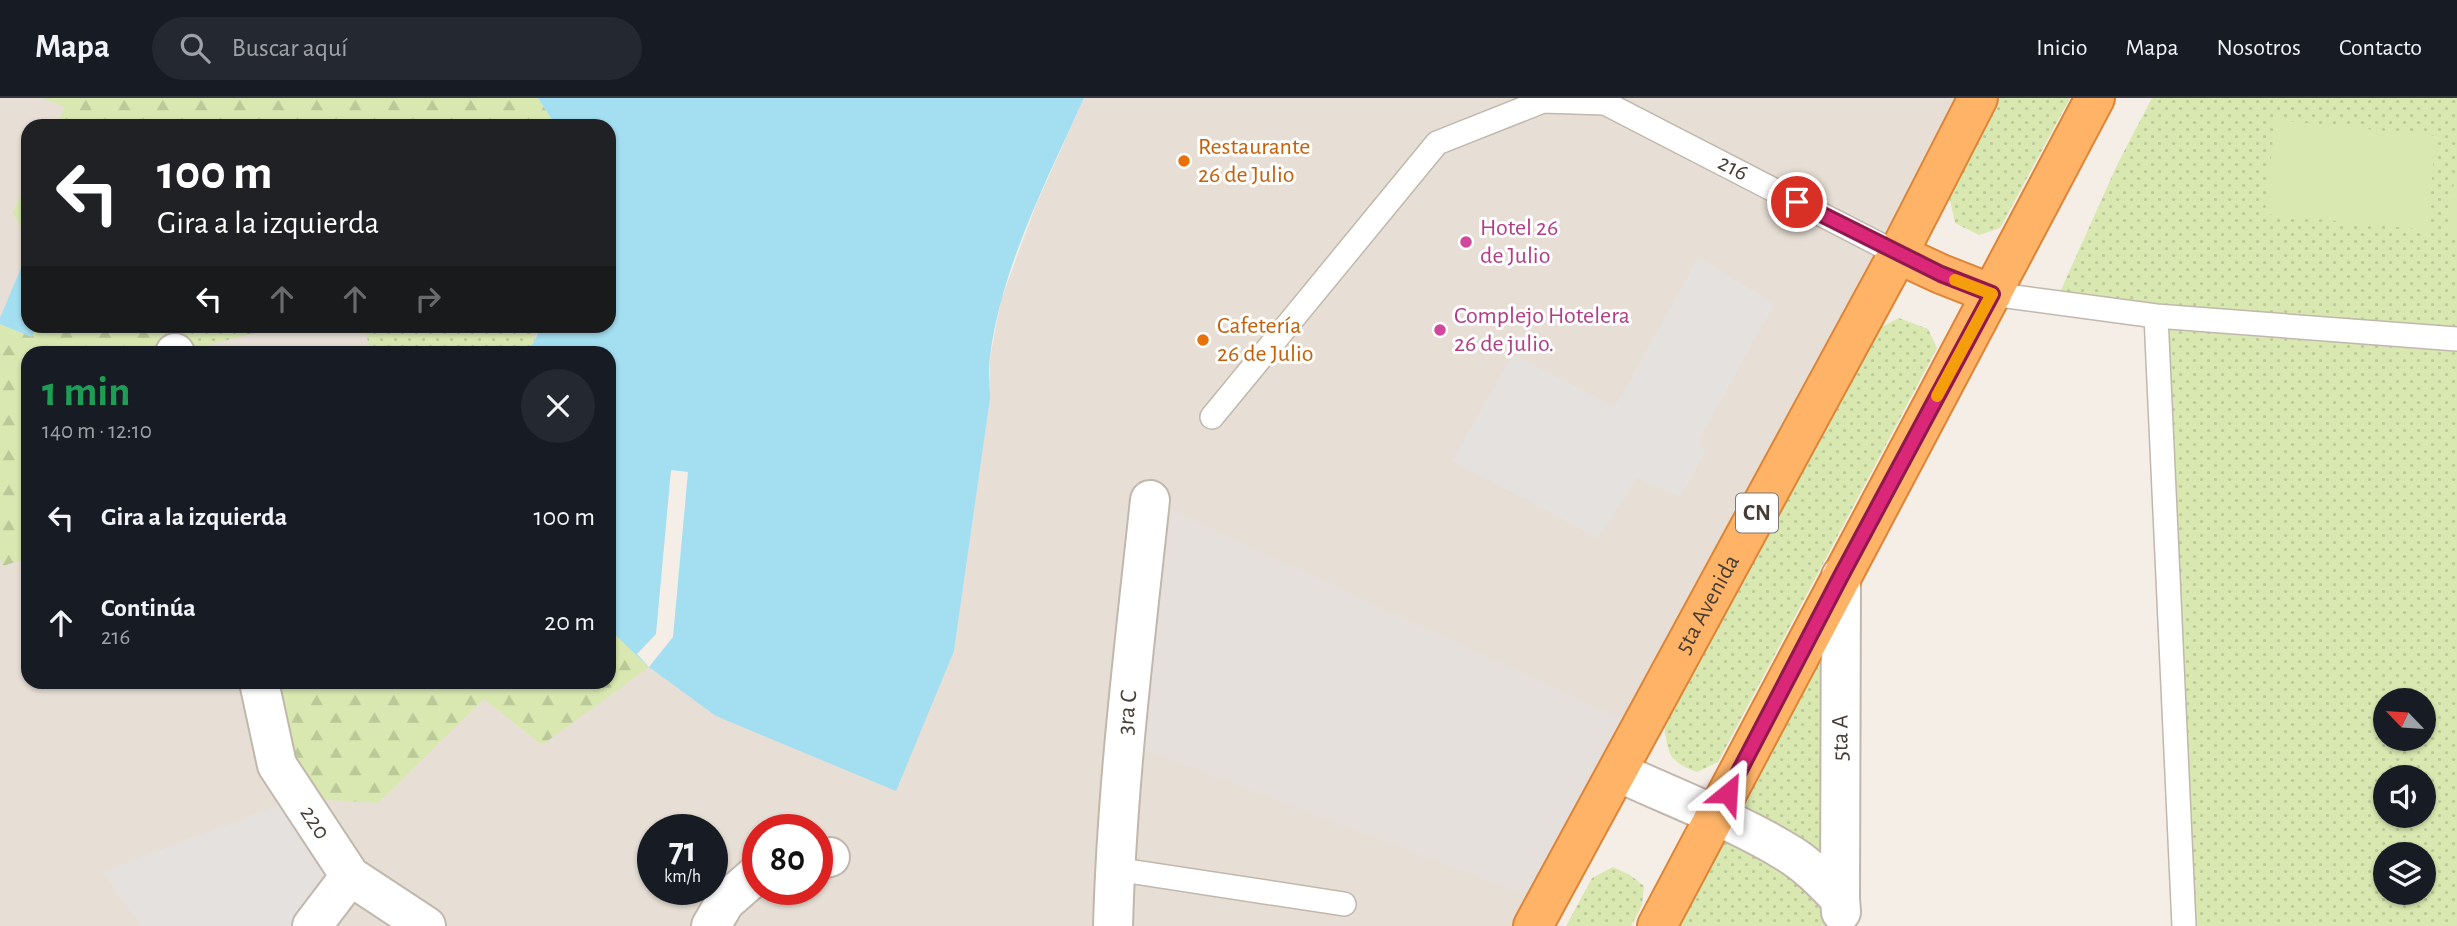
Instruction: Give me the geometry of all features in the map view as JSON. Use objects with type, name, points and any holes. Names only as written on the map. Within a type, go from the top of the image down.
[{"type":"highway","name":"5ta Avenida","points":[[1534,926],[1898,254],[1978,98]]},
{"type":"highway","points":[[1657,926],[2095,98]]},
{"type":"highway","points":[[1898,254],[1992,294]]},
{"type":"street","name":"3ra C","points":[[1113,926],[1125,742],[1150,500]]},
{"type":"street","name":"5ta A","points":[[1841,576],[1841,913]]},
{"type":"street","name":"220","points":[[261,689],[277,765],[350,876],[426,926]]},
{"type":"street","name":"5ta A","points":[[1618,772],[1788,853],[1819,877],[1841,913]]},
{"type":"street","points":[[312,926],[350,876]]},
{"type":"street","points":[[711,926],[725,902],[742,887]]},
{"type":"lane","name":"216","points":[[1212,417],[1437,143],[1543,101],[1605,103],[1898,254]]},
{"type":"lane","points":[[1992,294],[2156,316],[2457,339]]},
{"type":"lane","points":[[2156,316],[2185,926]]},
{"type":"lane","points":[[1115,869],[1344,904]]},
{"type":"shaded area","points":[[0,98],[538,98],[552,119],[21,119],[21,333],[538,333],[530,346],[21,346],[21,689],[616,689],[616,635],[637,654],[954,651],[990,399],[990,358],[1001,300],[1036,205],[1084,98],[1978,98],[1533,926],[0,926]]},
{"type":"shaded area","points":[[1699,257],[1774,304],[1698,442],[1706,451],[1680,497],[1637,478],[1598,538],[1452,461],[1513,354],[1615,407]]},
{"type":"shaded area","points":[[1150,500],[1641,728],[1547,903],[1125,742]]},
{"type":"shaded area","points":[[298,798],[350,876],[312,926],[142,926],[102,872]]},
{"type":"green space","points":[[43,98],[538,98],[552,119],[60,119],[65,107]]},
{"type":"green space","points":[[2000,98],[2070,98],[2000,228],[1979,235],[1955,223],[1949,195]]},
{"type":"green space","points":[[2152,98],[2457,98],[2457,926],[2184,926],[2156,316],[2056,301],[2118,163]]},
{"type":"green space","points":[[2275,120],[2436,136],[2427,230],[2265,214]]},
{"type":"green space","points":[[2457,150],[2457,232],[2449,231]]},
{"type":"green space","points":[[21,194],[21,227],[13,212]]},
{"type":"green space","points":[[1899,318],[1928,329],[1937,348],[1718,762],[1697,772],[1687,768],[1672,756],[1664,727],[1857,358],[1878,329]]},
{"type":"green space","points":[[0,324],[31,336],[32,333],[165,333],[171,346],[21,346],[21,560],[3,566],[0,558]]},
{"type":"green space","points":[[165,333],[256,333],[204,346],[171,346]]},
{"type":"green space","points":[[366,333],[532,333],[535,340],[530,346],[369,346]]},
{"type":"green space","points":[[1841,576],[1841,926],[1657,926]]},
{"type":"green space","points":[[616,636],[649,667],[542,745],[484,699],[378,803],[298,798],[261,689],[616,689]]},
{"type":"green space","points":[[1613,867],[1644,886],[1642,905],[1631,926],[1566,926],[1592,878]]},
{"type":"water","points":[[538,98],[1084,98],[1015,256],[996,322],[990,356],[990,399],[954,651],[896,791],[716,716],[649,667],[616,636],[616,346],[531,346],[538,333],[616,333],[616,119],[552,119]]},
{"type":"water","points":[[21,268],[21,333],[0,324]]},
{"type":"pier","points":[[671,470],[688,472],[673,637],[649,667],[637,654],[656,634]]},
{"type":"slow traffic","points":[[1937,396],[1992,294],[1955,280]]},
{"type":"place","name":"Restaurante 26 de Julio","points":[[1184,161]]},
{"type":"place","name":"Hotel 26 de Julio","points":[[1466,242]]},
{"type":"place","name":"Complejo Hotelera 26 de julio.","points":[[1440,330]]},
{"type":"place","name":"Cafetería 26 de Julio","points":[[1203,340]]},
{"type":"route","points":[[1728,793],[1992,294],[1898,254],[1797,202]]}]
